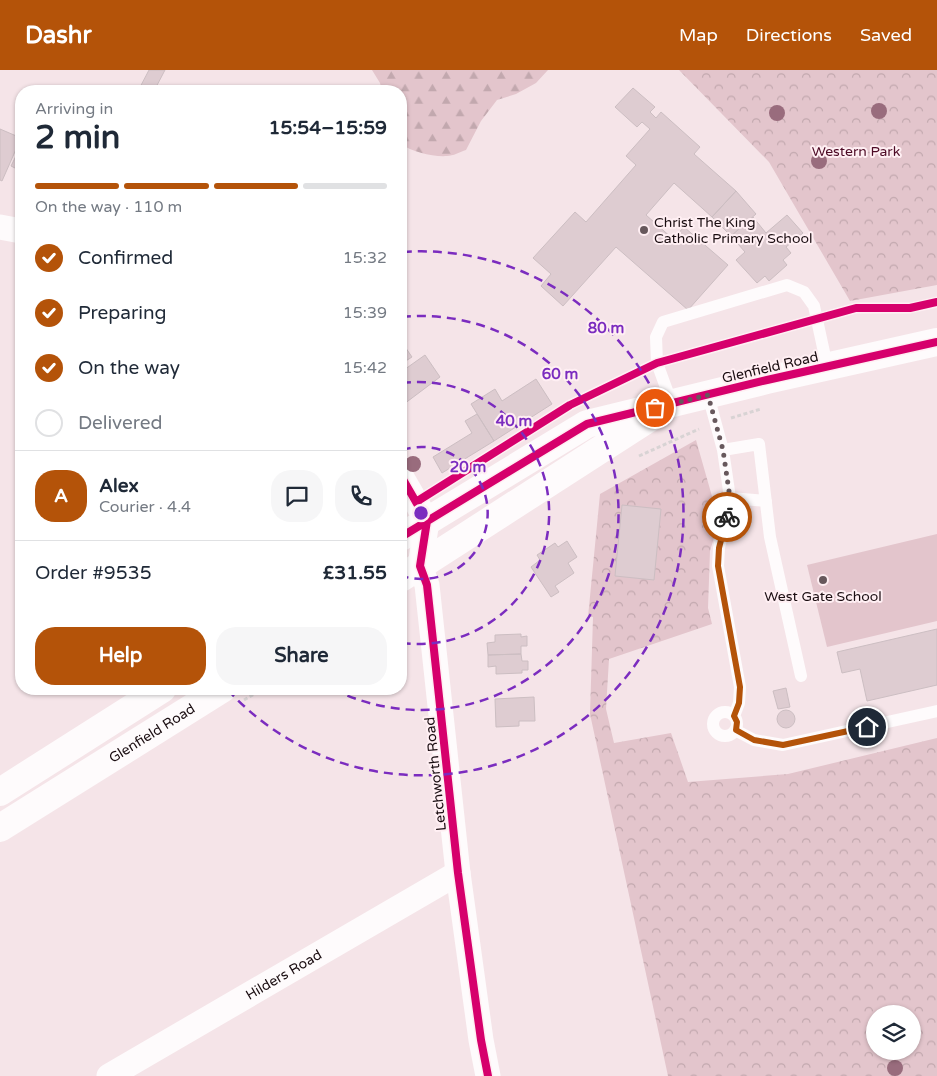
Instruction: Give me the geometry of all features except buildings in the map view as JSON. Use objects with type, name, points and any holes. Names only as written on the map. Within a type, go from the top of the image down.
[{"type":"street","name":"Glenfield Road","points":[[407,533],[587,424],[827,366],[937,342]]},
{"type":"street","name":"Glenfield Road","points":[[411,572],[672,404]]},
{"type":"street","points":[[407,486],[427,521]]},
{"type":"street","name":"Letchworth Road","points":[[427,521],[411,572],[427,585],[458,872],[481,1040],[488,1076]]},
{"type":"street","points":[[0,792],[152,695]]},
{"type":"street","name":"Glenfield Road","points":[[0,828],[81,775],[212,695]]},
{"type":"street","points":[[65,750],[81,775]]},
{"type":"street","name":"Hilders Road","points":[[109,1076],[458,872]]},
{"type":"lane","points":[[672,404],[657,363],[656,337],[663,322],[787,285],[804,292],[814,306],[827,366]]},
{"type":"lane","points":[[708,395],[723,450],[730,498],[719,548],[718,566],[740,687],[739,703],[734,716]]},
{"type":"lane","points":[[723,450],[759,444],[770,537],[801,676]]},
{"type":"lane","points":[[730,498],[766,501]]},
{"type":"lane","points":[[736,730],[754,740],[783,745],[937,710]]},
{"type":"lane","points":[[721,712],[729,712],[737,722],[736,730],[729,736],[721,736],[715,732],[712,724],[714,717],[721,712]]},
{"type":"path","points":[[631,460],[715,422],[764,408]]},
{"type":"green space","points":[[372,70],[548,70],[536,83],[516,94],[497,100],[481,121],[466,150],[452,155],[441,156],[417,152],[407,147],[407,85],[380,85]]},
{"type":"green space","name":"Western Park","points":[[679,70],[937,70],[937,285],[850,301],[769,162]]},
{"type":"green space","points":[[696,440],[719,521],[710,551],[708,608],[712,624],[609,659],[606,709],[614,743],[671,733],[688,782],[788,774],[937,738],[937,1076],[668,1076],[590,714],[593,617],[588,617],[600,494]]},
{"type":"green space","points":[[937,534],[937,621],[827,647],[807,565]]},
{"type":"cycle path","points":[[416,502],[570,405],[657,363],[856,308],[910,308],[937,302]]},
{"type":"cycle path","points":[[407,533],[587,424],[767,380],[937,342]]},
{"type":"cycle path","points":[[407,486],[427,521],[420,566],[427,585],[458,873],[481,1040],[488,1076]]},
{"type":"way so far","points":[[655,408],[708,395],[723,450],[730,498],[727,517]]},
{"type":"place","name":"Christ The King Catholic Primary School","points":[[644,230]]},
{"type":"place","name":"West Gate School","points":[[823,580]]},
{"type":"route","points":[[727,517],[719,548],[718,566],[741,694],[734,716],[737,722],[736,730],[754,740],[783,745],[867,727]]}]
